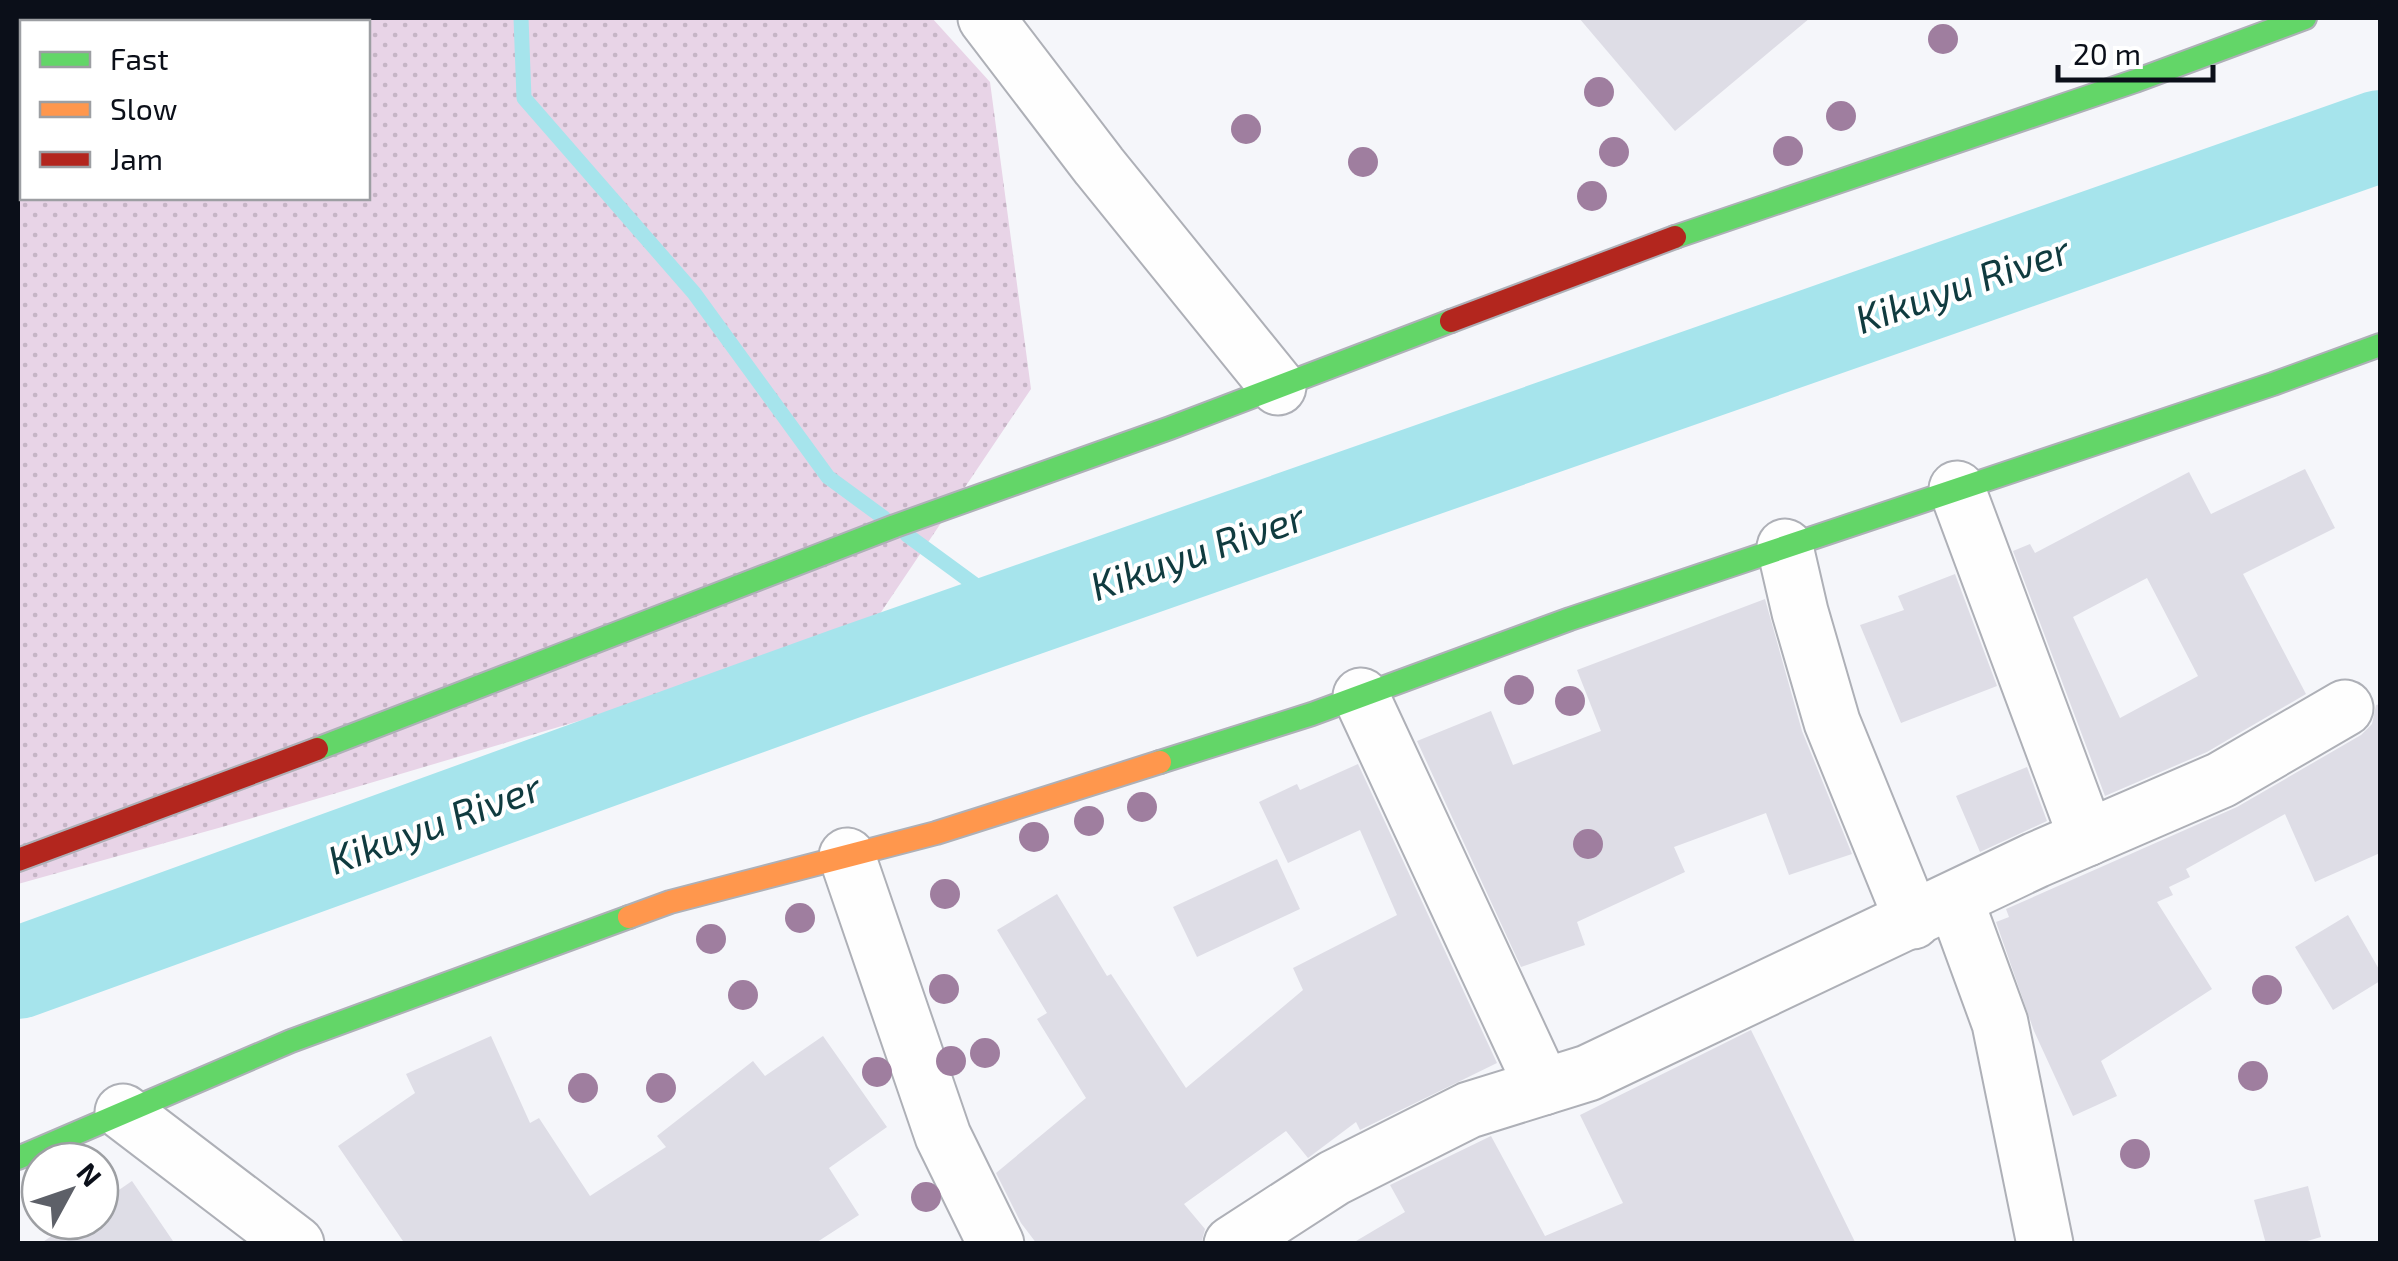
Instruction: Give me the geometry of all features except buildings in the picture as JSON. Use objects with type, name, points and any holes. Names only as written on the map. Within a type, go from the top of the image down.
[{"type":"street","points":[[986,18],[1099,166],[1278,387]]},
{"type":"street","points":[[18,860],[434,706],[895,526],[1644,248],[2135,81],[2306,18]]},
{"type":"street","points":[[18,1158],[290,1041],[670,902],[936,833],[1362,696],[1570,619],[2380,345]]},
{"type":"street","points":[[1957,490],[2087,838]]},
{"type":"street","points":[[1785,547],[1832,722],[2000,1023],[2045,1244]]},
{"type":"street","points":[[1362,696],[1543,1087]]},
{"type":"street","points":[[1232,1244],[1351,1169],[1468,1110],[1588,1073],[2087,838],[2221,780],[2345,708]]},
{"type":"street","points":[[847,856],[942,1136],[996,1244]]},
{"type":"street","points":[[123,1112],[296,1244]]},
{"type":"shaded area","points":[[18,18],[932,18],[990,82],[1031,389],[865,636],[18,884]]},
{"type":"waterway","points":[[521,18],[524,98],[694,293],[828,477],[884,518]]},
{"type":"waterway","name":"Kikuyu River","points":[[18,973],[847,673],[2380,136]]},
{"type":"waterway","points":[[907,535],[1015,614]]},
{"type":"traffic: fast","points":[[1675,237],[2135,81],[2305,18]]},
{"type":"traffic: fast","points":[[317,749],[895,526],[1170,428],[1451,321]]},
{"type":"traffic: fast","points":[[1160,762],[1312,714],[1570,619],[2380,345]]},
{"type":"traffic: fast","points":[[18,1158],[291,1041],[629,917]]},
{"type":"traffic: slow","points":[[629,917],[670,902],[936,833],[1160,762]]},
{"type":"traffic: jam","points":[[1451,321],[1675,237]]},
{"type":"traffic: jam","points":[[18,860],[317,749]]}]
